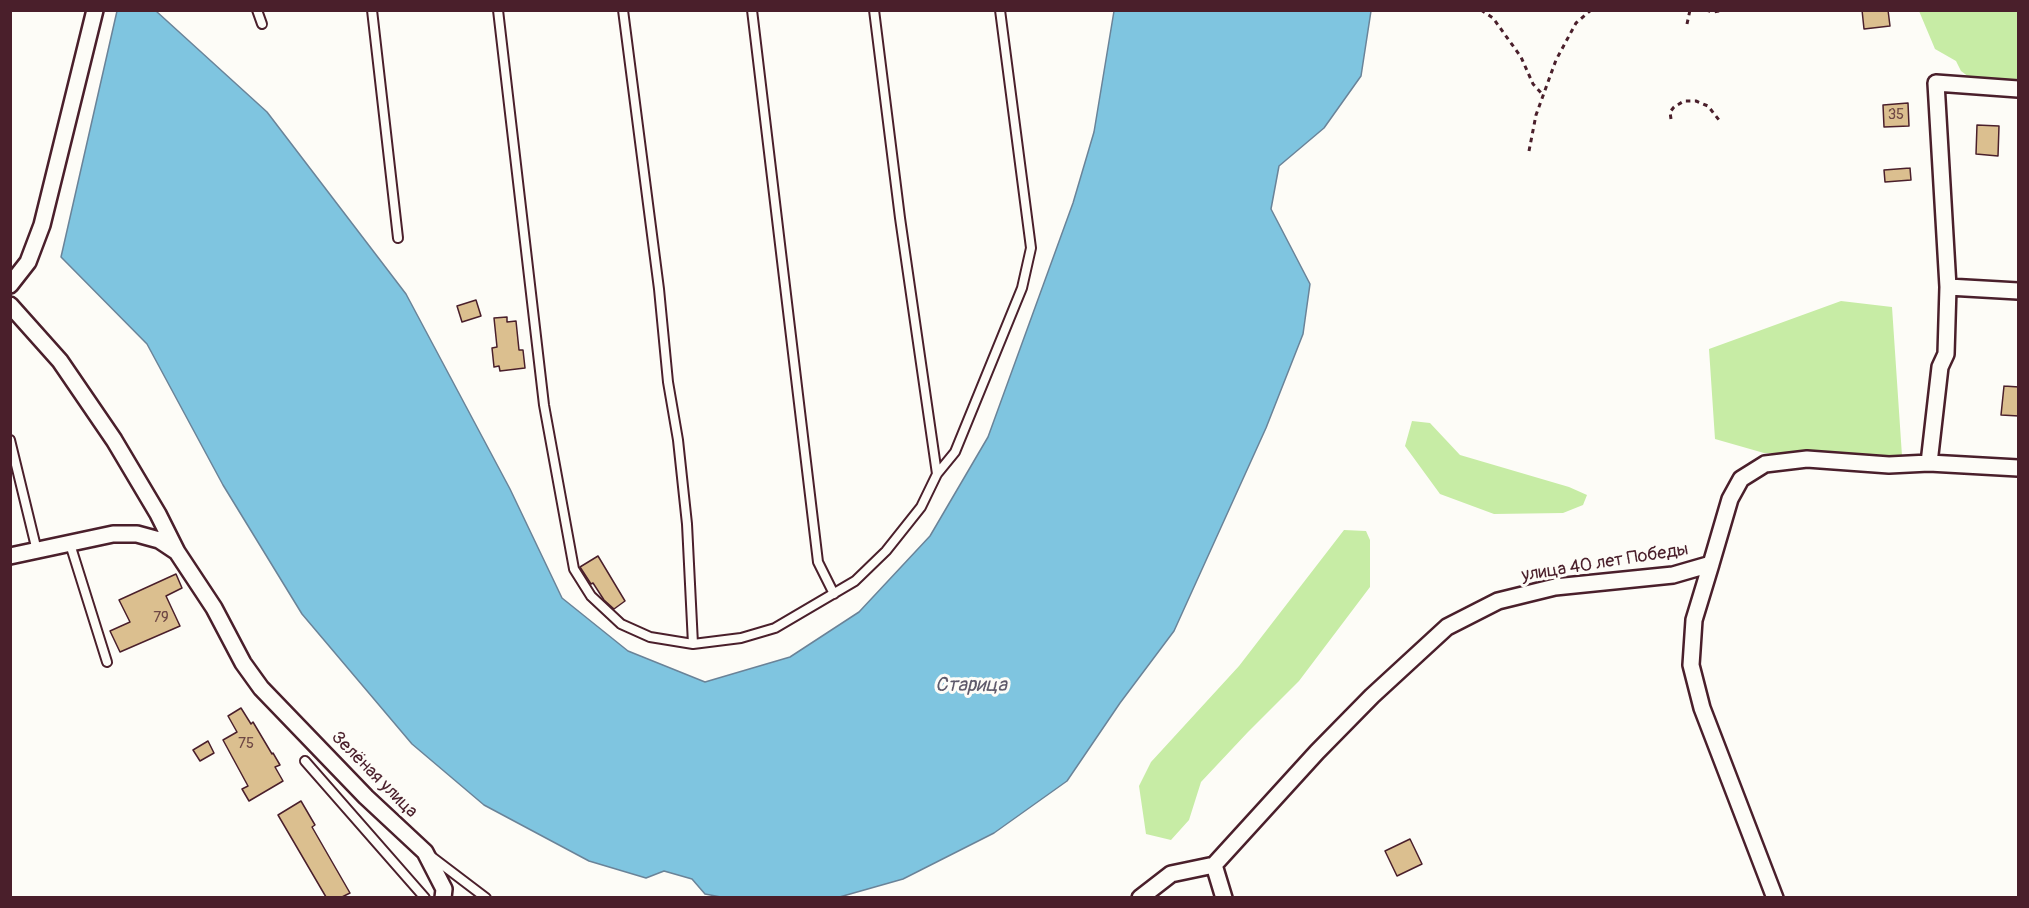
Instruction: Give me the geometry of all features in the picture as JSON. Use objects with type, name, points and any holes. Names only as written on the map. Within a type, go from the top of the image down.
[{"type":"street","points":[[10,285],[28,262],[42,225],[95,10]]},
{"type":"street","points":[[1929,463],[1940,367],[1946,354],[1948,287],[1936,83],[2019,89]]},
{"type":"street","points":[[1948,287],[2019,291]]},
{"type":"street","name":"Зелёная улица","points":[[10,305],[60,361],[114,440],[158,514],[177,552],[214,608],[243,663],[261,688],[366,797],[425,852],[444,889],[443,897]]},
{"type":"street","name":"улица 40 лет Победы","points":[[1214,865],[1317,752],[1372,696],[1447,627],[1498,601],[1555,587],[1673,575],[1711,564],[1730,499],[1741,478],[1765,464],[1807,459],[1889,465],[1929,463],[2019,468]]},
{"type":"street","points":[[10,556],[112,534],[137,534],[159,540],[177,552]]},
{"type":"street","points":[[1711,564],[1694,620],[1691,664],[1702,708],[1775,897]]},
{"type":"street","points":[[1140,897],[1171,874],[1214,865],[1224,897]]},
{"type":"lane","points":[[257,10],[262,24]]},
{"type":"lane","points":[[372,10],[398,238]]},
{"type":"lane","points":[[498,10],[544,405],[574,569],[591,596],[621,624],[650,637],[693,644],[741,638],[776,628],[855,580],[886,551],[921,507],[937,474],[955,452],[1022,288],[1031,248],[1000,10]]},
{"type":"lane","points":[[623,10],[687,524],[693,644]]},
{"type":"lane","points":[[752,10],[818,562],[834,594]]},
{"type":"lane","points":[[874,10],[900,218],[937,474]]},
{"type":"lane","points":[[10,440],[37,551]]},
{"type":"lane","points":[[70,544],[107,663]]},
{"type":"lane","points":[[305,761],[425,897]]},
{"type":"lane","points":[[425,852],[486,897]]},
{"type":"path","points":[[1481,10],[1493,18],[1521,57],[1533,84],[1543,96]]},
{"type":"path","points":[[1529,151],[1536,115],[1556,60],[1576,23],[1591,10]]},
{"type":"path","points":[[1687,24],[1690,10]]},
{"type":"path","points":[[1706,10],[1725,10]]},
{"type":"path","points":[[1671,119],[1670,112],[1674,107],[1684,101],[1696,101],[1708,106],[1719,120]]},
{"type":"green space","points":[[1919,11],[2018,11],[2018,85],[1977,83],[1961,71],[1956,61],[1935,49]]},
{"type":"green space","points":[[1841,301],[1892,307],[1902,456],[1764,453],[1715,439],[1709,349]]},
{"type":"green space","points":[[1412,421],[1430,423],[1460,455],[1569,487],[1587,495],[1583,505],[1563,513],[1494,514],[1440,494],[1405,446]]},
{"type":"green space","points":[[1344,530],[1366,531],[1370,540],[1370,587],[1299,681],[1201,782],[1189,820],[1171,840],[1146,834],[1139,786],[1151,762],[1239,666]]},
{"type":"water","name":"Старица","points":[[117,11],[156,11],[267,112],[406,294],[510,489],[562,598],[628,651],[705,682],[790,657],[859,612],[930,536],[988,437],[1073,203],[1094,132],[1114,11],[1371,11],[1361,76],[1324,128],[1279,166],[1271,209],[1310,284],[1303,334],[1266,428],[1174,631],[1120,703],[1067,781],[994,833],[903,879],[836,898],[726,898],[705,894],[692,879],[664,871],[646,878],[589,861],[484,805],[412,744],[302,614],[223,485],[147,344],[61,257]]},
{"type":"building","points":[[1862,10],[1888,10],[1890,26],[1864,29]]},
{"type":"building","points":[[1908,103],[1909,126],[1884,127],[1883,105]]},
{"type":"building","points":[[1977,125],[1999,126],[1998,156],[1976,154]]},
{"type":"building","points":[[1910,168],[1911,180],[1885,182],[1884,170]]},
{"type":"building","points":[[476,300],[481,316],[462,322],[457,306]]},
{"type":"building","points":[[507,317],[507,322],[516,321],[519,350],[523,350],[525,368],[500,371],[499,366],[494,367],[492,348],[497,347],[494,318]]},
{"type":"building","points":[[2004,386],[2019,387],[2019,416],[2001,415]]},
{"type":"building","points":[[598,556],[625,601],[614,609],[604,600],[593,583],[591,584],[580,567]]},
{"type":"building","points":[[176,574],[182,588],[166,596],[180,626],[120,652],[110,631],[130,622],[119,600]]},
{"type":"building","points":[[241,708],[251,724],[253,722],[280,765],[275,767],[283,781],[249,801],[242,789],[248,786],[223,740],[237,732],[228,716]]},
{"type":"building","points":[[208,741],[214,753],[200,761],[193,750]]},
{"type":"building","points":[[301,801],[315,825],[312,827],[350,893],[342,897],[326,897],[278,815]]},
{"type":"building","points":[[1410,839],[1422,864],[1397,876],[1385,851]]}]
